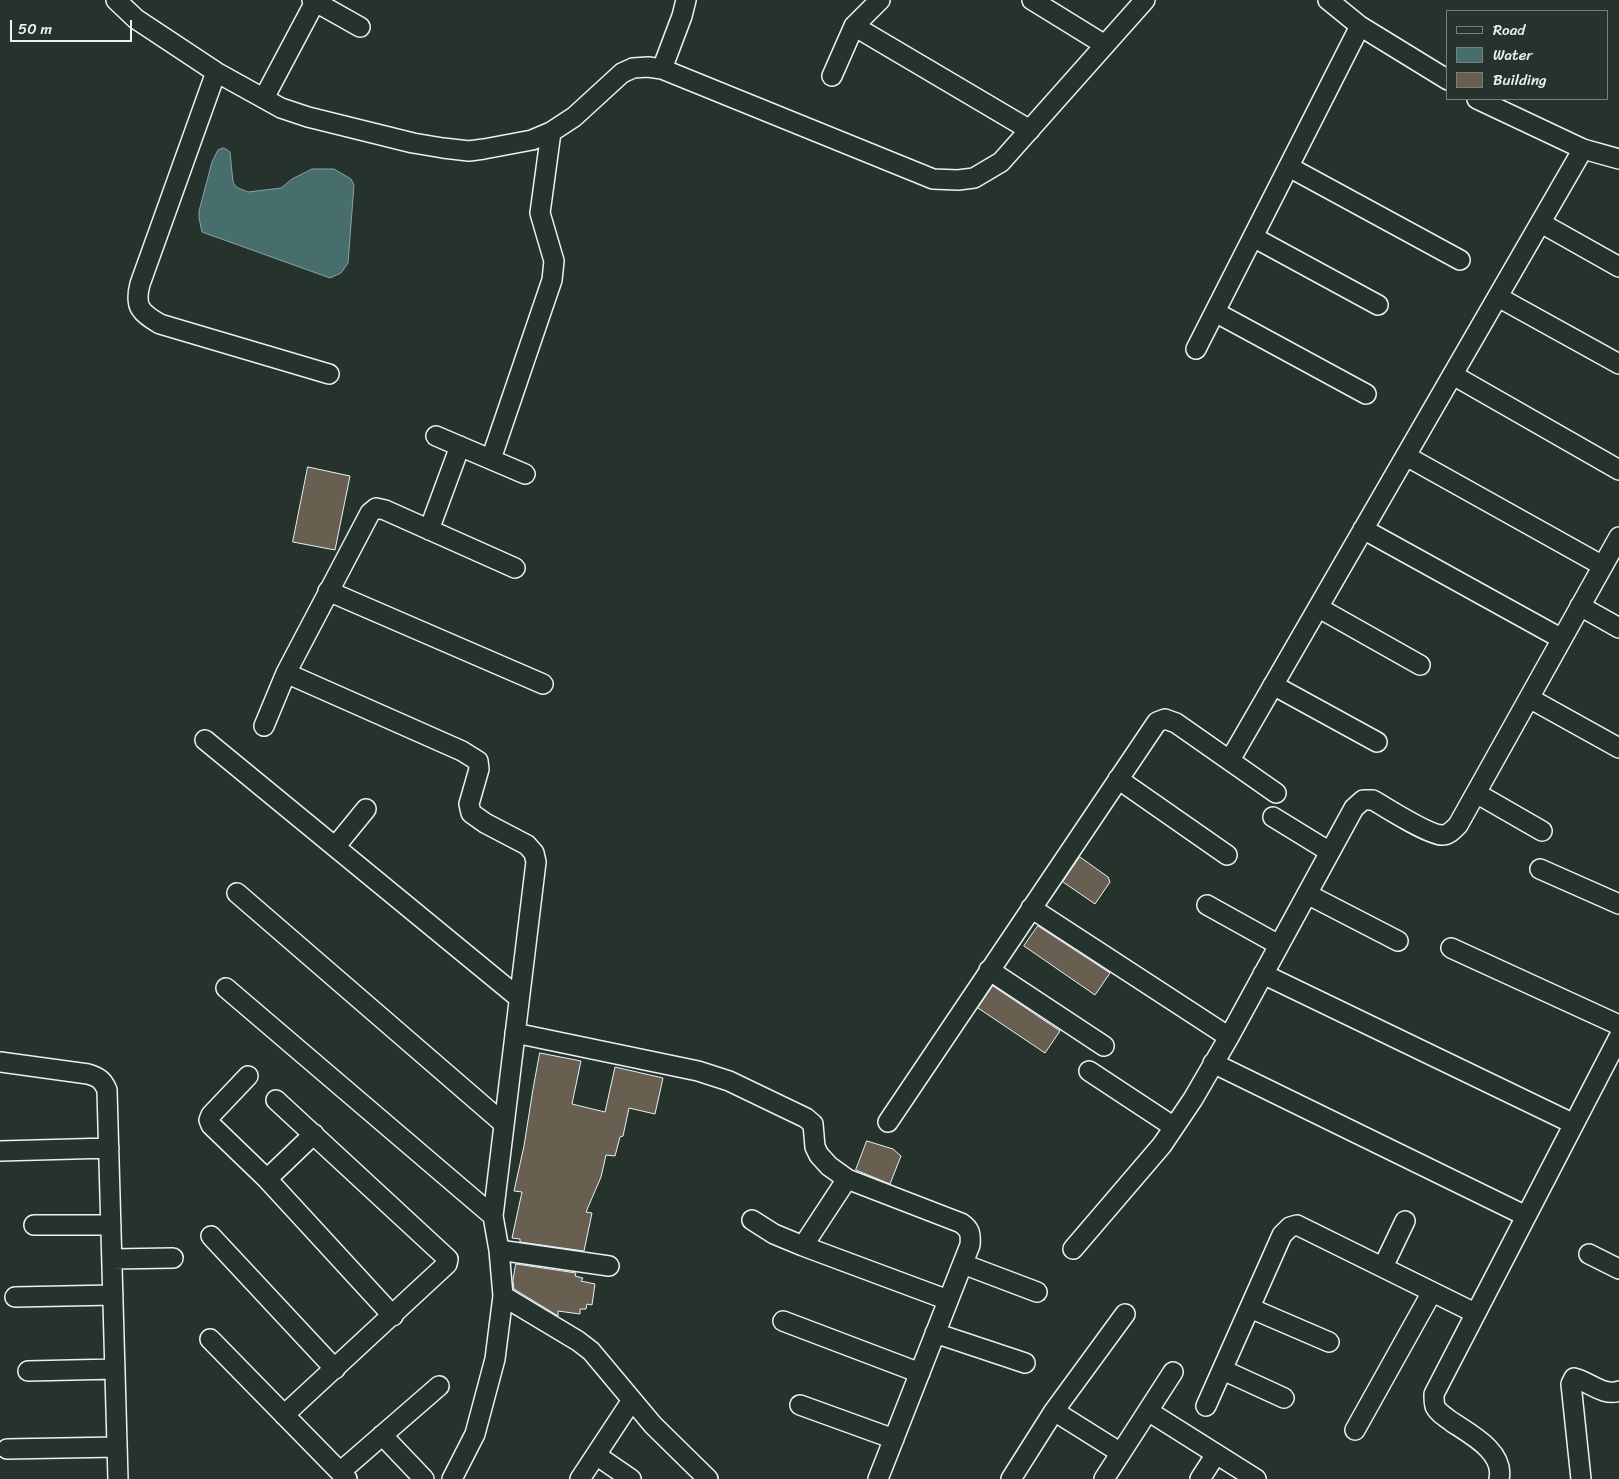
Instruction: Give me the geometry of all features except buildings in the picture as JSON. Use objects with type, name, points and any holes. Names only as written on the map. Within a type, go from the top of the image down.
[{"type":"street","points":[[116,0],[136,19],[216,72],[281,108],[308,117],[413,143],[469,151],[484,150],[532,140],[551,132],[574,117],[622,73],[633,68],[648,67],[662,69],[933,178],[958,180],[974,178],[1001,162],[1145,0]]},
{"type":"street","points":[[662,69],[686,0]]},
{"type":"street","points":[[832,76],[854,26],[880,0]]},
{"type":"street","points":[[1032,0],[1105,45]]},
{"type":"street","points":[[1328,0],[1360,26],[1446,79]]},
{"type":"street","points":[[264,98],[315,1],[360,27]]},
{"type":"street","points":[[854,26],[1030,130]]},
{"type":"street","points":[[1196,349],[1360,26]]},
{"type":"street","points":[[216,72],[140,284],[137,296],[139,307],[147,316],[160,324],[329,374]]},
{"type":"street","points":[[1480,100],[1584,149],[1619,159]]},
{"type":"street","points":[[491,459],[552,280],[554,261],[540,213],[551,132]]},
{"type":"street","points":[[1230,760],[1584,149]]},
{"type":"street","points":[[1289,167],[1460,260]]},
{"type":"street","points":[[1541,222],[1619,267]]},
{"type":"street","points":[[1253,237],[1378,305]]},
{"type":"street","points":[[1498,297],[1619,364]]},
{"type":"street","points":[[1215,312],[1366,394]]},
{"type":"street","points":[[1453,375],[1619,470]]},
{"type":"street","points":[[436,436],[525,474]]},
{"type":"street","points":[[429,530],[460,446]]},
{"type":"street","points":[[1406,456],[1603,566]]},
{"type":"street","points":[[264,726],[286,673],[328,591],[370,513],[376,508],[385,510],[515,568]]},
{"type":"street","points":[[1364,529],[1562,639]]},
{"type":"street","points":[[1073,1249],[1162,1145],[1193,1099],[1354,808],[1363,800],[1373,800],[1432,832],[1442,835],[1450,832],[1458,825],[1619,537]]},
{"type":"street","points":[[328,591],[543,684]]},
{"type":"street","points":[[1580,606],[1619,628]]},
{"type":"street","points":[[1319,608],[1420,666]]},
{"type":"street","points":[[286,673],[462,751],[478,761],[480,769],[469,804],[471,813],[527,845],[534,853],[536,862],[493,1216],[503,1296],[496,1359],[474,1434],[452,1479]]},
{"type":"street","points":[[1273,685],[1377,742]]},
{"type":"street","points":[[1529,698],[1619,748]]},
{"type":"street","points":[[888,1122],[1157,722],[1166,719],[1176,723],[1276,793]]},
{"type":"street","points":[[205,740],[519,998]]},
{"type":"street","points":[[1118,778],[1228,855]]},
{"type":"street","points":[[1476,793],[1542,831]]},
{"type":"street","points":[[335,847],[366,809]]},
{"type":"street","points":[[1273,817],[1330,852]]},
{"type":"street","points":[[1540,869],[1619,904]]},
{"type":"street","points":[[237,893],[503,1123]]},
{"type":"street","points":[[1307,894],[1398,941]]},
{"type":"street","points":[[1207,905],[1279,945]]},
{"type":"street","points":[[1031,908],[1228,1037]]},
{"type":"street","points":[[1450,948],[1619,1025]]},
{"type":"street","points":[[989,970],[1104,1046]]},
{"type":"street","points":[[1263,974],[1574,1124]]},
{"type":"street","points":[[226,988],[493,1216]]},
{"type":"street","points":[[515,1033],[660,1062],[729,1081],[806,1118],[813,1124],[819,1155],[829,1166],[847,1179],[960,1222],[968,1228],[971,1235],[970,1245],[878,1479]]},
{"type":"street","points":[[1499,1479],[1500,1475],[1496,1458],[1483,1444],[1444,1416],[1435,1406],[1434,1394],[1619,1037]]},
{"type":"street","points":[[0,1062],[88,1074],[104,1082],[107,1090],[118,1479]]},
{"type":"street","points":[[1213,1063],[1526,1216]]},
{"type":"street","points":[[1089,1072],[1174,1127]]},
{"type":"street","points":[[248,1076],[211,1115],[209,1120],[211,1125],[267,1179],[393,1316]]},
{"type":"street","points":[[276,1100],[448,1259],[447,1264],[393,1316],[284,1415]]},
{"type":"street","points":[[267,1179],[314,1134]]},
{"type":"street","points":[[0,1151],[109,1148]]},
{"type":"street","points":[[803,1246],[847,1179]]},
{"type":"street","points":[[752,1220],[774,1234],[803,1246],[948,1300]]},
{"type":"street","points":[[1383,1268],[1405,1221]]},
{"type":"street","points":[[34,1225],[111,1225]]},
{"type":"street","points":[[1206,1406],[1282,1236],[1290,1227],[1297,1225],[1475,1313]]},
{"type":"street","points":[[211,1236],[335,1369]]},
{"type":"street","points":[[498,1250],[609,1266]]},
{"type":"street","points":[[1589,1254],[1619,1269]]},
{"type":"street","points":[[112,1259],[173,1258]]},
{"type":"street","points":[[963,1264],[1037,1292]]},
{"type":"street","points":[[1354,1430],[1432,1292]]},
{"type":"street","points":[[15,1297],[113,1295]]},
{"type":"street","points":[[503,1296],[578,1341],[591,1352],[682,1455],[708,1479]]},
{"type":"street","points":[[1250,1308],[1329,1342]]},
{"type":"street","points":[[1011,1479],[1054,1411],[1125,1314]]},
{"type":"street","points":[[783,1321],[920,1373]]},
{"type":"street","points":[[936,1333],[1025,1363]]},
{"type":"street","points":[[210,1339],[344,1476],[382,1436],[438,1386]]},
{"type":"street","points":[[28,1371],[115,1369]]},
{"type":"street","points":[[1222,1370],[1284,1398]]},
{"type":"street","points":[[1104,1479],[1173,1372]]},
{"type":"street","points":[[1581,1479],[1571,1384],[1574,1378],[1582,1380],[1599,1390],[1616,1393],[1619,1391]]},
{"type":"street","points":[[580,1479],[632,1400]]},
{"type":"street","points":[[800,1405],[894,1439]]},
{"type":"street","points":[[1054,1411],[1121,1453]]},
{"type":"street","points":[[1148,1411],[1256,1479]]},
{"type":"street","points":[[382,1436],[424,1479]]},
{"type":"street","points":[[7,1449],[117,1447]]},
{"type":"street","points":[[1200,1479],[1216,1454]]},
{"type":"street","points":[[596,1455],[632,1479]]},
{"type":"water","points":[[224,148],[230,152],[233,182],[236,187],[248,192],[281,188],[292,179],[312,169],[334,169],[351,179],[354,185],[348,263],[341,273],[330,278],[202,232],[199,211],[212,162],[218,150]]}]
